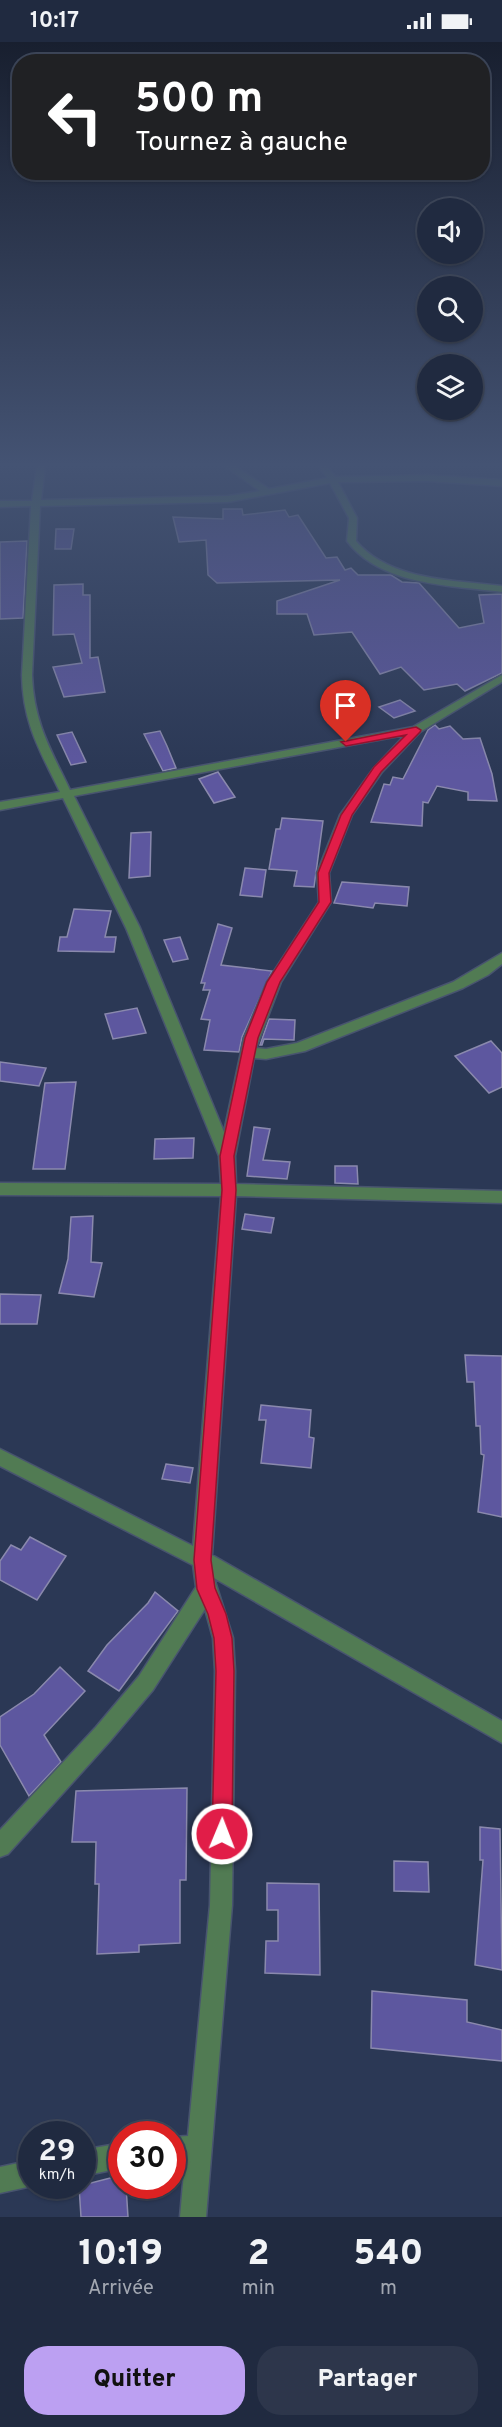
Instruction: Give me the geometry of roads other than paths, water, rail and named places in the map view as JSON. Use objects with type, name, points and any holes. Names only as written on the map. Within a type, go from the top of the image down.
[{"type":"street","points":[[33,568],[27,675],[28,701],[35,730],[133,928],[227,1156]]},
{"type":"street","points":[[386,568],[406,574],[502,589]]},
{"type":"street","points":[[193,2217],[221,1905],[225,1671],[223,1638],[217,1614],[206,1589],[202,1560],[229,1190],[227,1156],[248,1052],[274,982],[325,902],[324,873],[346,815],[378,770],[416,730],[502,678]]},
{"type":"street","points":[[0,806],[416,730]]},
{"type":"street","points":[[248,1052],[266,1054],[300,1047],[458,985],[483,972],[502,957]]},
{"type":"street","points":[[0,1189],[229,1190],[502,1197]]},
{"type":"street","points":[[0,1457],[202,1560],[502,1733]]},
{"type":"street","points":[[0,1846],[104,1734],[146,1683],[206,1589]]},
{"type":"street","points":[[186,2148],[199,2147]]},
{"type":"street","points":[[0,2180],[18,2176]]}]
